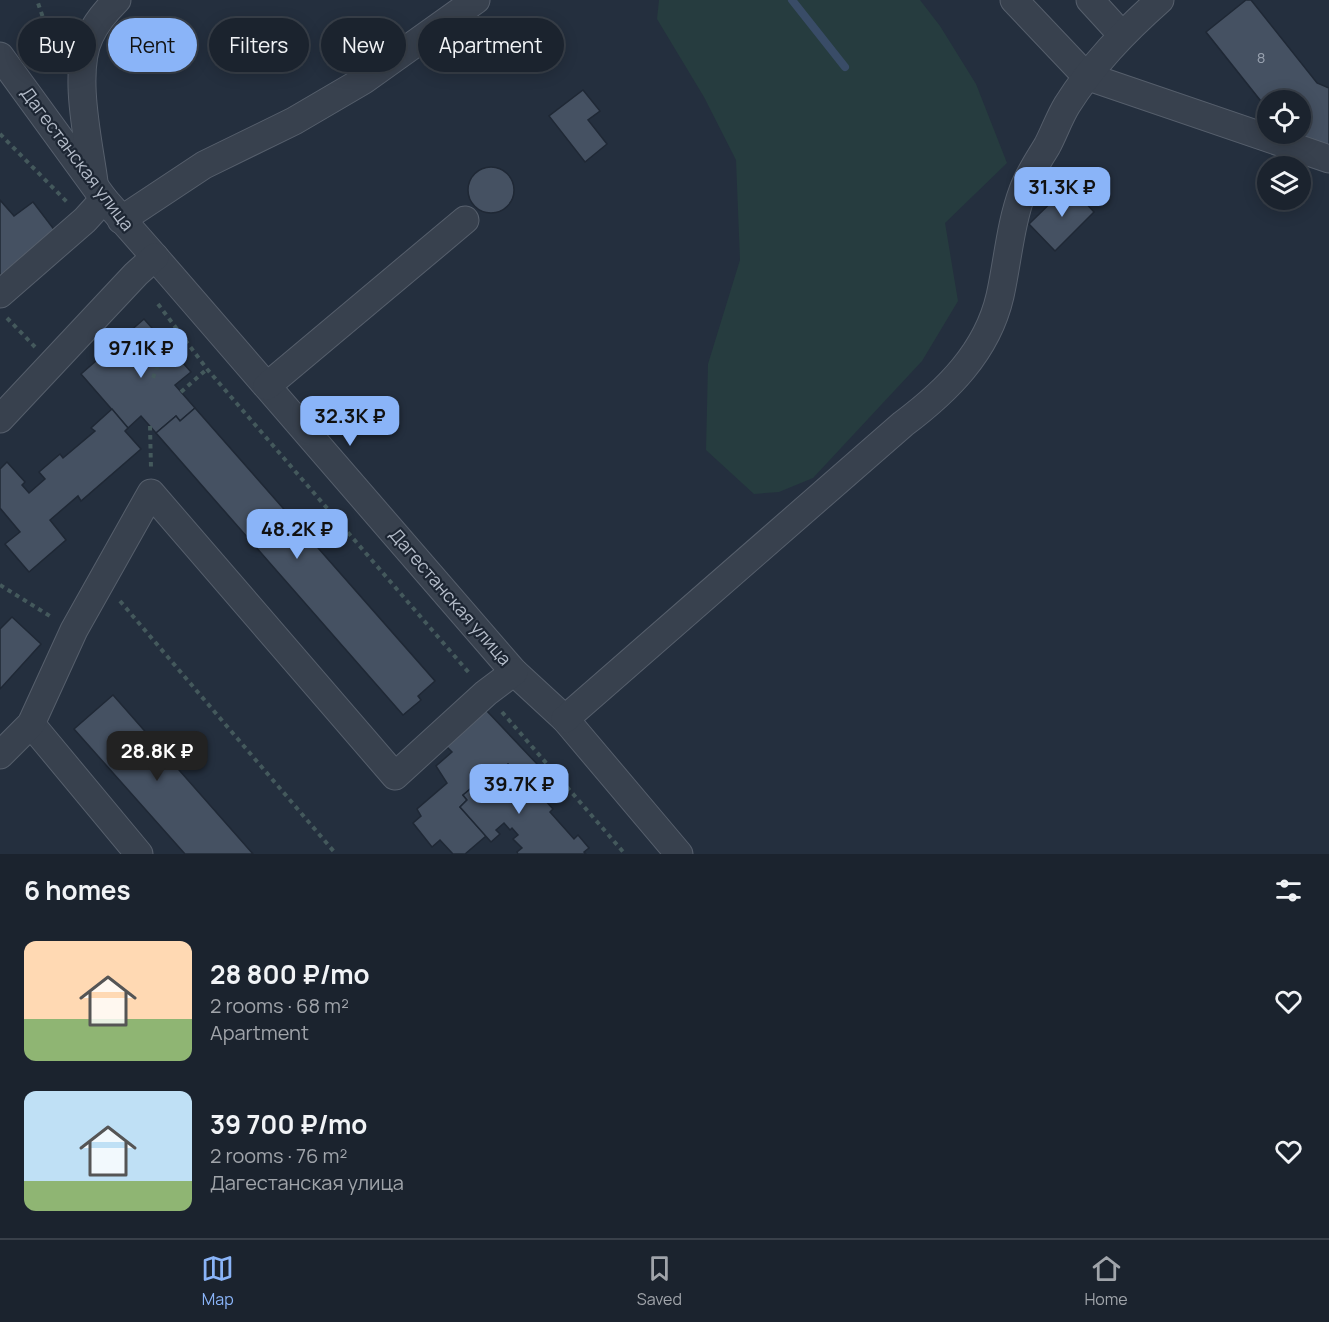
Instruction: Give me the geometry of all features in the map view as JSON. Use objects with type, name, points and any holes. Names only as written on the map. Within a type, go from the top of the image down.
[{"type":"street","points":[[0,294],[85,220],[99,193],[81,78],[89,38],[108,9],[117,0]]},
{"type":"street","points":[[121,220],[204,165],[294,121],[355,85],[476,0]]},
{"type":"street","points":[[1014,0],[1086,76],[1329,159]]},
{"type":"street","points":[[1090,0],[1122,35]]},
{"type":"street","points":[[565,719],[903,424],[933,402],[959,375],[977,352],[988,329],[1000,298],[1015,213],[1024,187],[1065,108],[1086,76],[1122,35],[1160,0]]},
{"type":"street","name":"Дагестанская улица","points":[[0,56],[121,220],[146,265],[267,386],[514,672],[565,719],[679,854]]},
{"type":"street","points":[[267,386],[465,220]]},
{"type":"street","points":[[0,419],[146,265]]},
{"type":"street","points":[[0,755],[31,724],[74,630],[151,493],[395,776],[486,693],[514,672]]},
{"type":"street","points":[[31,724],[139,854]]},
{"type":"path","points":[[37,0],[43,18]]},
{"type":"path","points":[[0,134],[85,220]]},
{"type":"path","points":[[146,265],[179,332],[207,369],[625,854]]},
{"type":"path","points":[[0,311],[52,364]]},
{"type":"path","points":[[153,378],[166,344],[179,332]]},
{"type":"path","points":[[181,392],[207,369]]},
{"type":"path","points":[[150,426],[151,493]]},
{"type":"path","points":[[100,582],[125,607],[336,854]]},
{"type":"path","points":[[0,585],[74,630]]},
{"type":"green space","points":[[659,0],[920,0],[940,26],[976,84],[1007,163],[945,223],[958,301],[922,361],[813,478],[779,492],[754,494],[706,450],[708,364],[740,260],[736,160],[704,97],[657,19]]},
{"type":"building","points":[[1246,0],[1251,0],[1317,83],[1329,88],[1329,147],[1311,141],[1311,90],[1257,90],[1257,96],[1206,32]]},
{"type":"building","points":[[583,90],[600,111],[588,120],[607,144],[585,162],[549,116]]},
{"type":"building","points":[[491,167],[507,174],[514,190],[507,206],[491,213],[475,206],[468,190],[475,174]]},
{"type":"building","points":[[1069,185],[1094,212],[1055,251],[1029,224]]},
{"type":"building","points":[[0,200],[14,216],[33,202],[59,236],[0,280]]},
{"type":"building","points":[[144,319],[191,372],[175,385],[195,408],[180,421],[176,416],[156,433],[141,416],[128,428],[81,374]]},
{"type":"building","points":[[195,408],[435,681],[418,696],[421,700],[403,715],[156,433],[176,416],[180,421]]},
{"type":"building","points":[[112,409],[128,428],[125,431],[141,449],[81,501],[78,496],[50,520],[66,540],[29,572],[5,544],[20,532],[0,508],[0,469],[7,462],[25,482],[22,485],[29,493],[45,479],[39,472],[60,454],[63,458],[95,431],[91,428]]},
{"type":"building","points":[[12,617],[41,644],[0,689],[0,629]]},
{"type":"building","points":[[113,695],[253,854],[185,854],[74,729]]},
{"type":"building","points":[[485,709],[555,783],[540,795],[534,788],[531,790],[508,764],[501,771],[497,767],[485,778],[488,782],[479,790],[475,785],[463,795],[467,800],[460,807],[486,836],[465,854],[453,854],[440,840],[432,847],[413,823],[421,816],[417,809],[447,783],[436,766],[452,752],[444,744]]},
{"type":"building","points":[[508,764],[531,790],[534,788],[553,809],[550,812],[574,839],[578,835],[589,848],[584,852],[586,854],[518,854],[517,852],[522,848],[513,839],[518,835],[512,828],[510,830],[504,823],[496,830],[500,834],[491,842],[460,807],[467,800],[463,795],[475,785],[479,790],[488,782],[485,778],[497,767],[501,771]]},
{"type":"waterway","points":[[792,0],[845,67]]}]
